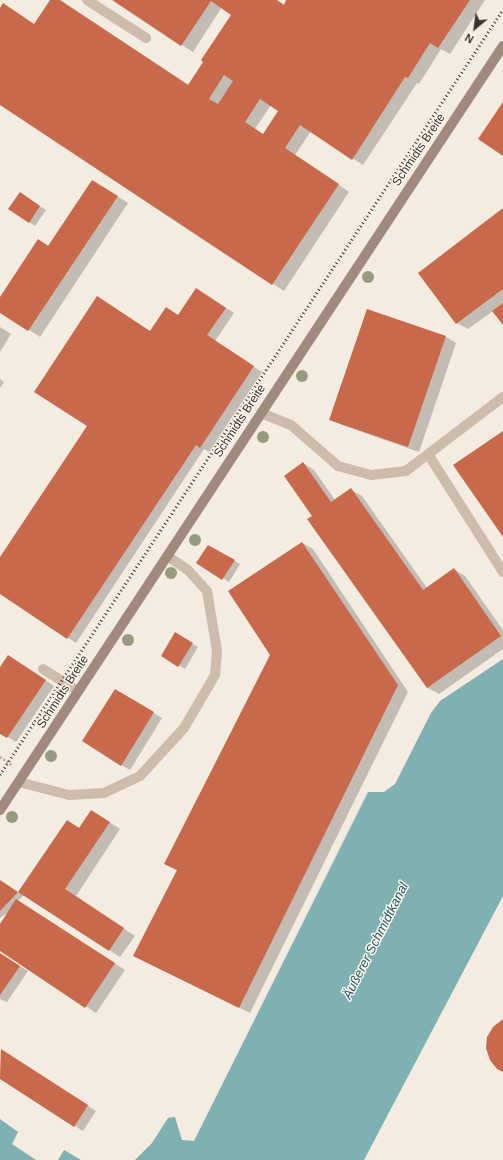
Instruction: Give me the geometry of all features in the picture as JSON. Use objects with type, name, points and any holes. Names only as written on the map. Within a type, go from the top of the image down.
[{"type":"main road","name":"Schmidts Breite","points":[[0,810],[503,46]]},
{"type":"lane","points":[[87,0],[146,38]]},
{"type":"lane","points":[[261,413],[291,425],[338,466],[371,475],[406,471],[503,397]]},
{"type":"lane","points":[[428,454],[503,572]]},
{"type":"lane","points":[[19,782],[69,796],[104,793],[140,776],[184,728],[215,676],[217,651],[207,591],[188,570],[167,556]]},
{"type":"lane","points":[[43,669],[78,691]]},
{"type":"water","name":"Äußerer Schmidtkanal","points":[[503,659],[503,896],[364,1160],[135,1160],[152,1143],[168,1118],[175,1117],[182,1140],[194,1141],[368,792],[384,792],[395,784],[431,713],[440,701]]},
{"type":"water","points":[[0,1119],[18,1132],[12,1144],[36,1160],[0,1160]]},
{"type":"water","points":[[64,1150],[81,1160],[58,1160]]},
{"type":"building","points":[[50,0],[60,0],[188,85],[203,62],[201,60],[231,15],[211,1],[181,46],[112,0],[277,0],[284,5],[286,0],[470,0],[438,48],[430,43],[408,78],[405,77],[352,160],[300,125],[285,148],[339,184],[272,285],[0,105],[0,8],[3,3],[34,24]],"holes":[[[224,75],[233,81],[218,104],[209,99]],[[260,99],[278,111],[263,134],[245,122]]]},
{"type":"building","points":[[503,102],[503,156],[478,139]]},
{"type":"building","points":[[92,180],[118,196],[28,331],[0,313],[0,297],[38,239],[48,246]]},
{"type":"building","points":[[20,192],[40,206],[29,223],[8,209]]},
{"type":"building","points":[[503,208],[503,289],[456,324],[418,273]]},
{"type":"building","points":[[196,288],[226,308],[207,335],[254,366],[200,448],[196,445],[67,639],[0,594],[0,557],[87,426],[34,392],[97,296],[150,331],[166,307],[178,315]]},
{"type":"building","points":[[503,303],[503,325],[492,311]]},
{"type":"building","points":[[367,309],[446,336],[408,447],[329,420]]},
{"type":"building","points":[[503,431],[503,537],[453,465]]},
{"type":"building","points":[[303,462],[331,502],[351,488],[423,590],[454,568],[501,636],[427,688],[307,519],[312,516],[284,476]]},
{"type":"building","points":[[302,542],[398,685],[239,1008],[133,956],[177,870],[164,864],[270,655],[228,591]]},
{"type":"building","points":[[208,545],[235,560],[222,580],[196,563]]},
{"type":"building","points":[[175,632],[193,643],[178,667],[161,656]]},
{"type":"building","points":[[8,655],[46,680],[7,738],[0,734],[0,667]]},
{"type":"building","points":[[115,689],[154,712],[121,766],[82,741]]},
{"type":"building","points":[[91,810],[110,822],[65,889],[124,928],[109,951],[18,892],[67,820],[79,828]]},
{"type":"building","points":[[0,880],[18,892],[0,911]]},
{"type":"building","points":[[16,899],[115,963],[85,1008],[0,951],[0,924]]},
{"type":"building","points":[[0,953],[20,966],[0,995]]},
{"type":"building","points":[[503,1019],[503,1072],[497,1069],[490,1060],[486,1048],[487,1037],[493,1027]]},
{"type":"building","points":[[1,1049],[88,1105],[74,1127],[0,1079]]},
{"type":"railway","points":[[0,775],[503,10]]}]
